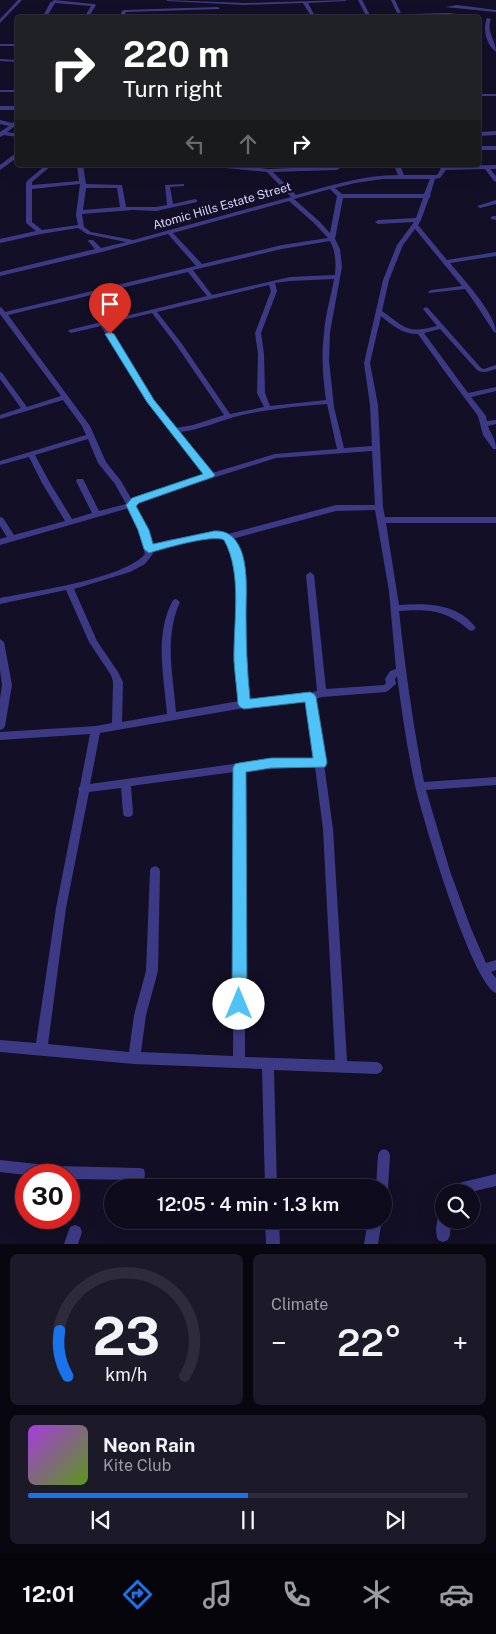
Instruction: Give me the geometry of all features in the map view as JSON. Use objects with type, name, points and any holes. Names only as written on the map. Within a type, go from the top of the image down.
[{"type":"street","points":[[1,20],[20,0]]},
{"type":"street","points":[[168,0],[215,2],[345,0]]},
{"type":"street","points":[[360,0],[368,15]]},
{"type":"street","points":[[393,0],[399,12]]},
{"type":"street","points":[[46,15],[56,1],[94,5],[88,15]]},
{"type":"street","points":[[446,15],[448,1]]},
{"type":"street","points":[[215,2],[219,14]]},
{"type":"street","points":[[305,2],[312,15]]},
{"type":"street","points":[[447,7],[454,5],[496,11]]},
{"type":"street","points":[[122,15],[124,10],[218,8]]},
{"type":"street","points":[[3,9],[12,9]]},
{"type":"street","points":[[481,18],[496,20]]},
{"type":"street","points":[[489,19],[486,26],[489,38],[496,51]]},
{"type":"street","points":[[489,38],[496,39]]},
{"type":"street","points":[[0,45],[15,45]]},
{"type":"street","points":[[0,60],[15,61]]},
{"type":"street","points":[[0,91],[15,91]]},
{"type":"street","points":[[481,95],[496,96]]},
{"type":"street","points":[[0,108],[15,108]]},
{"type":"street","points":[[0,122],[15,123]]},
{"type":"street","points":[[1,134],[15,123]]},
{"type":"street","points":[[481,132],[496,132]]},
{"type":"street","points":[[1,134],[15,136]]},
{"type":"street","points":[[481,148],[496,148]]},
{"type":"street","points":[[0,168],[15,156]]},
{"type":"street","points":[[41,232],[29,223],[30,180],[46,167]]},
{"type":"street","points":[[80,167],[83,184],[80,226]]},
{"type":"street","points":[[234,167],[269,171],[340,173]]},
{"type":"street","points":[[398,167],[401,176]]},
{"type":"street","points":[[444,167],[441,175],[433,177],[428,196],[417,223],[400,245],[386,280],[367,363],[372,386],[379,507],[395,608],[401,672],[420,786],[445,871],[465,926],[483,969],[496,988]]},
{"type":"street","points":[[481,167],[496,167]]},
{"type":"street","points":[[486,167],[496,180]]},
{"type":"street","points":[[269,171],[332,239],[338,254],[326,346],[330,402],[341,449]]},
{"type":"street","name":"Atomic Hills Estate Street","points":[[0,274],[100,251],[331,187],[340,173],[373,178],[401,176],[433,177]]},
{"type":"street","points":[[30,187],[83,184],[120,186],[123,209]]},
{"type":"street","points":[[170,206],[167,186],[182,185]]},
{"type":"street","points":[[331,187],[340,196],[428,196]]},
{"type":"street","points":[[332,239],[340,196]]},
{"type":"street","points":[[80,212],[156,209],[195,201]]},
{"type":"street","points":[[480,206],[496,202]]},
{"type":"street","points":[[378,222],[417,223]]},
{"type":"street","points":[[417,223],[476,299],[496,331]]},
{"type":"street","points":[[1,240],[80,226],[89,233],[134,242]]},
{"type":"street","points":[[170,232],[200,266]]},
{"type":"street","points":[[0,601],[69,587],[140,566],[148,559],[149,549],[143,530],[131,505],[118,483],[102,463],[80,418],[63,398],[1,312],[282,247],[332,239]]},
{"type":"street","points":[[91,241],[100,251]]},
{"type":"street","points":[[446,262],[496,254]]},
{"type":"street","points":[[189,269],[210,296]]},
{"type":"street","points":[[71,331],[272,282],[300,278],[336,277]]},
{"type":"street","points":[[268,408],[261,393],[261,354],[258,333],[272,297],[274,288],[272,282]]},
{"type":"street","points":[[431,292],[466,287]]},
{"type":"street","points":[[426,309],[479,369],[483,371],[496,367]]},
{"type":"street","points":[[154,312],[180,345],[228,416]]},
{"type":"street","points":[[379,312],[402,330],[420,332],[441,327]]},
{"type":"street","points":[[103,324],[131,372],[173,430],[210,475]]},
{"type":"street","points":[[420,332],[444,368],[468,395],[482,416],[487,435],[496,447]]},
{"type":"street","points":[[0,374],[26,410]]},
{"type":"street","points":[[468,395],[496,389]]},
{"type":"street","points":[[0,417],[63,398]]},
{"type":"street","points":[[173,430],[189,430],[228,416],[268,408],[297,403],[330,402]]},
{"type":"street","points":[[485,424],[496,422]]},
{"type":"street","points":[[180,439],[189,430]]},
{"type":"street","points":[[0,463],[90,436]]},
{"type":"street","points":[[0,542],[131,505],[140,498],[275,456],[341,449],[375,448]]},
{"type":"street","points":[[31,454],[70,522]]},
{"type":"street","points":[[80,481],[96,514]]},
{"type":"street","points":[[228,537],[336,508],[379,507]]},
{"type":"street","points":[[0,520],[12,538]]},
{"type":"street","points":[[382,520],[496,520]]},
{"type":"street","points":[[149,549],[163,544],[214,535],[222,534],[228,537],[236,552],[240,568],[240,663],[244,704]]},
{"type":"street","points":[[310,576],[322,693]]},
{"type":"street","points":[[69,587],[93,642],[118,682],[117,726]]},
{"type":"street","points":[[172,716],[166,634],[168,617],[176,602]]},
{"type":"street","points":[[395,608],[416,606],[439,608],[457,614],[472,628]]},
{"type":"street","points":[[0,642],[7,685],[0,726]]},
{"type":"street","points":[[0,736],[96,730],[244,704],[310,697],[322,693],[386,688],[391,684],[390,679],[393,673],[401,672]]},
{"type":"street","points":[[310,697],[328,829],[341,1066]]},
{"type":"street","points":[[41,1049],[61,908],[96,730]]},
{"type":"street","points":[[83,789],[271,763],[320,763]]},
{"type":"street","points":[[239,768],[239,1063]]},
{"type":"street","points":[[420,786],[496,781]]},
{"type":"street","points":[[126,782],[128,813]]},
{"type":"street","points":[[134,1058],[140,1016],[152,971],[155,871]]},
{"type":"street","points":[[483,969],[496,965]]},
{"type":"street","points":[[0,1046],[134,1058],[377,1068]]},
{"type":"street","points":[[268,1064],[271,1179]]},
{"type":"street","points":[[383,1179],[384,1155]]},
{"type":"street","points":[[0,1166],[56,1172],[139,1174]]},
{"type":"street","points":[[480,1184],[496,1180]]},
{"type":"street","points":[[272,1229],[273,1244]]},
{"type":"street","points":[[371,1244],[374,1229]]},
{"type":"street","points":[[444,1229],[444,1235]]},
{"type":"route","points":[[110,334],[121,356],[144,388],[150,400],[176,435],[210,475],[135,500],[131,505],[139,519],[149,549],[163,544],[214,535],[222,534],[228,537],[236,552],[240,568],[240,663],[244,704],[310,697],[320,763],[271,763],[239,768],[239,1004]]}]
